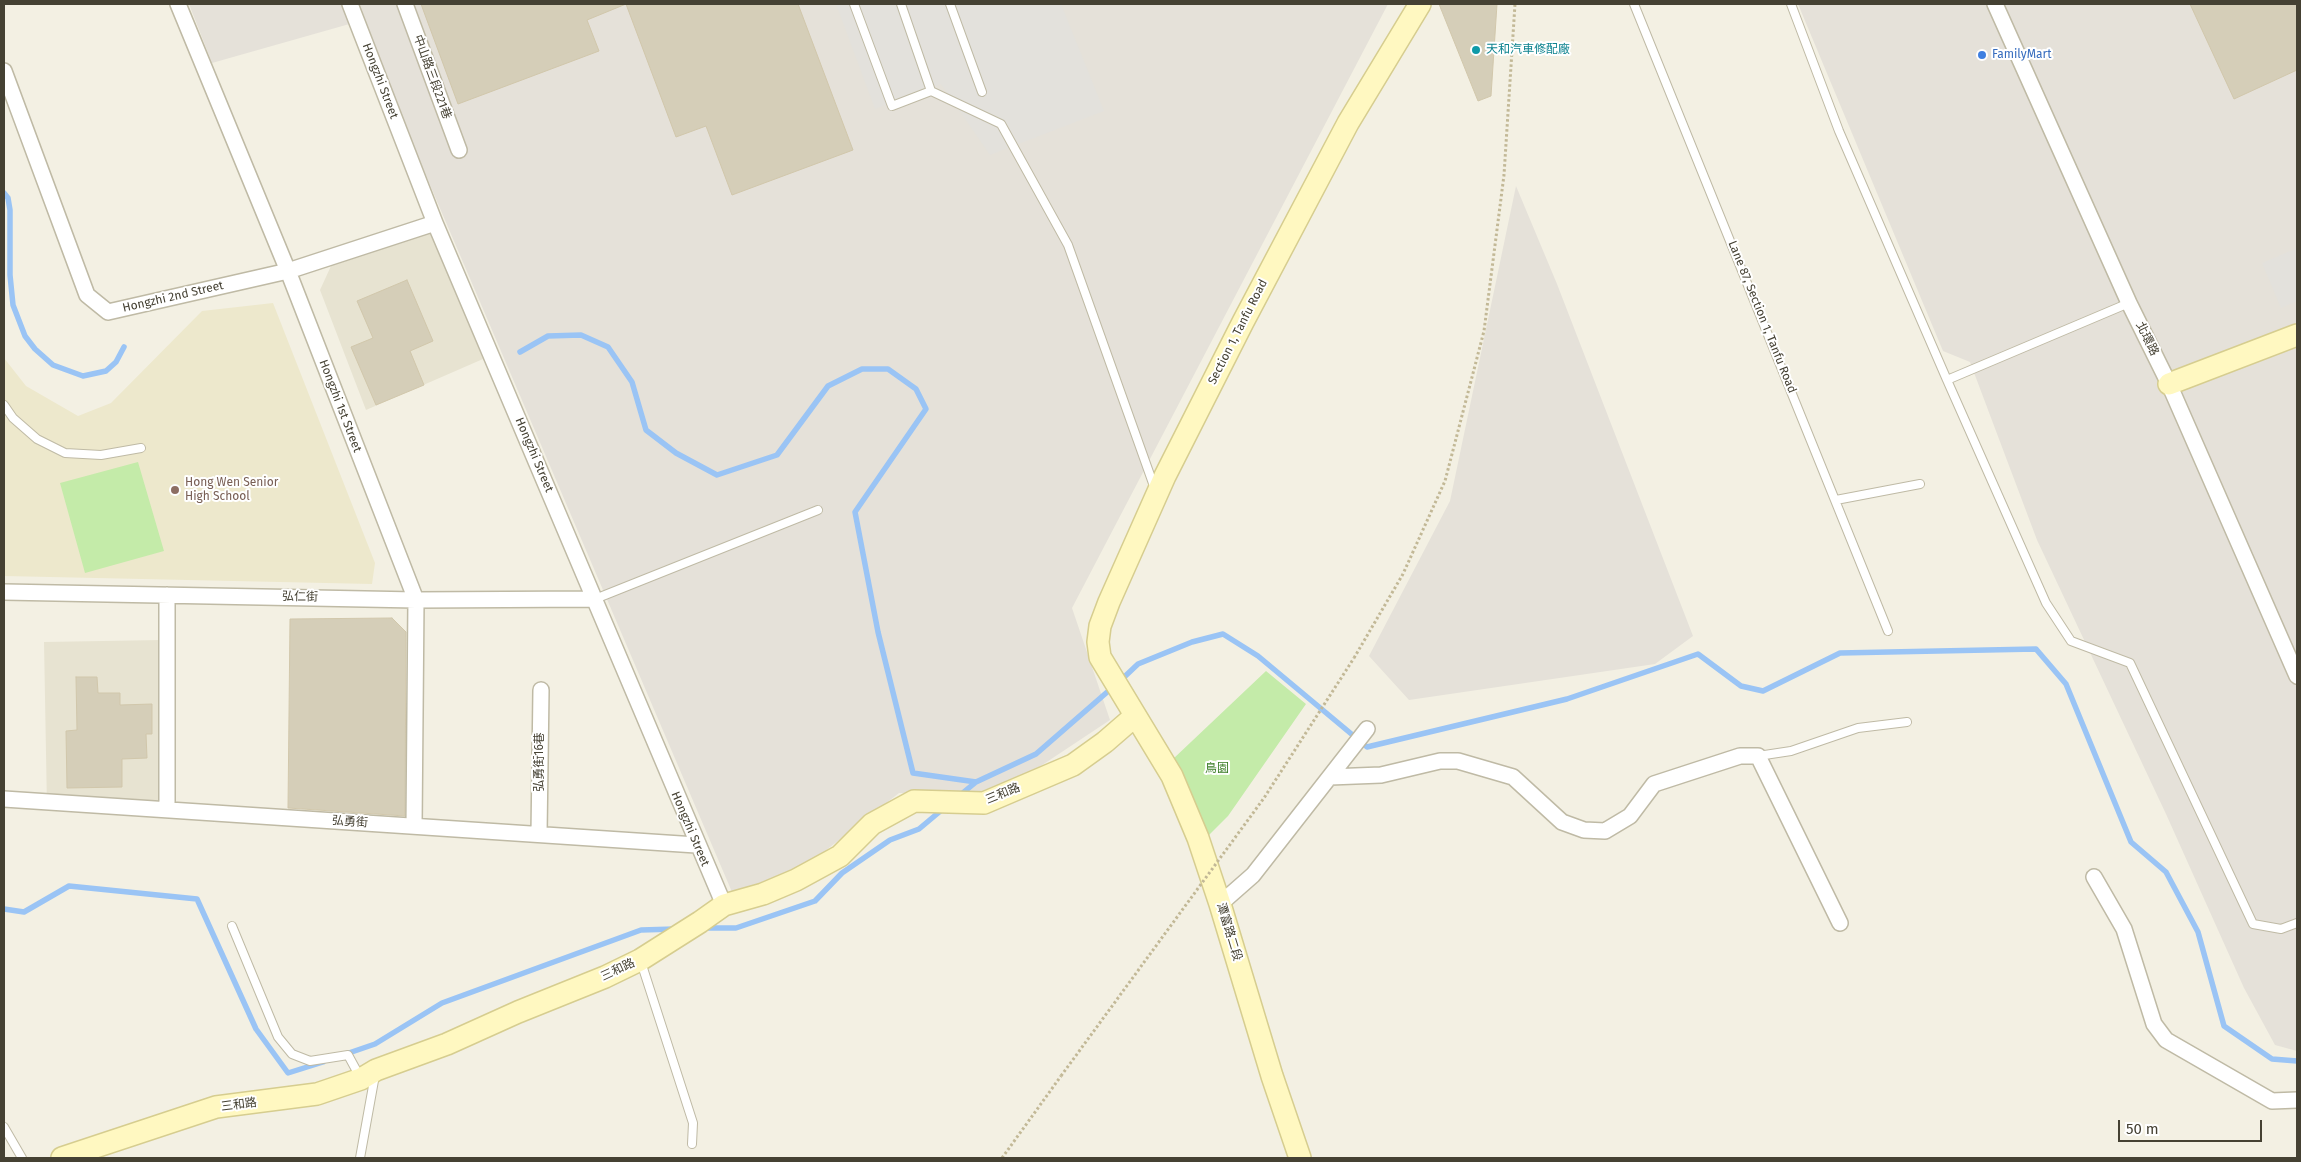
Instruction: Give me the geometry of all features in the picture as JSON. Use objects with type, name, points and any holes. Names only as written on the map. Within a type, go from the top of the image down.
[{"type":"street","name":"Hongzhi 1st Street","points":[[178,4],[288,271],[416,600],[414,826]]},
{"type":"street","name":"Hongzhi Street","points":[[350,4],[435,223],[595,599],[696,845],[724,905]]},
{"type":"street","name":"中山路三段221巷","points":[[405,4],[459,150]]},
{"type":"street","name":"Section 1, Tanfu Road","points":[[1109,675],[1100,657],[1098,642],[1100,626],[1157,495],[1243,322],[1348,122],[1420,4]]},
{"type":"street","name":"北環路","points":[[1995,4],[2129,303],[2169,384],[2297,676]]},
{"type":"street","name":"Hongzhi 2nd Street","points":[[4,71],[87,294],[108,312],[288,271],[435,223]]},
{"type":"street","points":[[2169,384],[2297,335]]},
{"type":"street","name":"弘仁街","points":[[4,592],[416,600],[595,599]]},
{"type":"street","points":[[167,595],[167,810]]},
{"type":"street","name":"潭富路二段","points":[[1109,675],[1172,776],[1198,838],[1272,1076],[1300,1158]]},
{"type":"street","name":"弘勇街16巷","points":[[540,834],[541,690]]},
{"type":"street","name":"三和路","points":[[62,1158],[216,1107],[317,1094],[447,1044],[518,1012],[605,977],[640,960],[724,905],[763,894],[805,875],[840,856],[872,824],[914,801],[984,803],[1073,765],[1105,742],[1130,708]]},
{"type":"street","points":[[1220,904],[1253,875],[1365,731]]},
{"type":"street","points":[[1330,776],[1381,775],[1440,761],[1458,761],[1513,778],[1562,822],[1584,830],[1605,831],[1630,816],[1654,784],[1740,756],[1758,756],[1840,923]]},
{"type":"street","name":"弘勇街","points":[[4,799],[696,845]]},
{"type":"street","points":[[2094,877],[2124,929],[2154,1024],[2166,1040],[2272,1101],[2297,1100]]},
{"type":"lane","points":[[854,4],[892,106],[931,91]]},
{"type":"lane","points":[[901,4],[931,91],[1001,124],[1068,245],[1157,495]]},
{"type":"lane","points":[[950,4],[982,92]]},
{"type":"lane","name":"Lane 87, Section 1, Tanfu Road","points":[[1634,4],[1888,631]]},
{"type":"lane","points":[[1791,4],[1840,131],[1947,380],[2046,603],[2071,641],[2130,663],[2253,924],[2281,929],[2297,923]]},
{"type":"lane","points":[[1947,380],[2129,303]]},
{"type":"lane","points":[[4,405],[13,418],[38,439],[65,453],[101,455],[141,448]]},
{"type":"lane","points":[[1836,500],[1920,484]]},
{"type":"lane","points":[[595,599],[818,510]]},
{"type":"lane","points":[[1758,756],[1791,751],[1858,728],[1907,722]]},
{"type":"lane","points":[[232,926],[278,1037],[292,1054],[310,1061],[348,1055],[368,1074],[360,1158]]},
{"type":"lane","points":[[640,960],[693,1123],[692,1144]]},
{"type":"lane","points":[[4,1127],[22,1158]]},
{"type":"path","points":[[1002,1158],[1264,798],[1354,658],[1403,574],[1445,481],[1484,331],[1504,175],[1515,4]]},
{"type":"shaded area","points":[[189,4],[1388,4],[1072,608],[1110,720],[1000,793],[899,793],[802,869],[732,892],[360,21],[212,63]]},
{"type":"shaded area","points":[[836,4],[1061,4],[1104,111],[990,155],[941,84],[875,109]]},
{"type":"shaded area","points":[[1798,4],[2297,4],[2297,1051],[2275,1045],[2244,988],[2166,814],[2037,540],[1970,362],[1943,351]]},
{"type":"shaded area","points":[[1516,186],[1557,284],[1693,636],[1655,664],[1409,700],[1369,656],[1450,501]]},
{"type":"shaded area","points":[[432,232],[483,359],[366,410],[320,290],[331,266]]},
{"type":"shaded area","points":[[2297,248],[2297,301],[2281,308],[2262,263]]},
{"type":"shaded area","name":"Hong Wen Senior High School","points":[[273,303],[375,563],[372,584],[4,576],[4,358],[26,386],[78,416],[111,403],[202,311]]},
{"type":"shaded area","points":[[162,640],[165,806],[47,808],[44,642]]},
{"type":"green space","points":[[138,462],[164,551],[85,573],[60,483]]},
{"type":"green space","name":"鳥園","points":[[1266,671],[1306,704],[1228,816],[1206,838],[1173,759]]},
{"type":"building","points":[[421,4],[626,4],[587,20],[599,51],[458,104]]},
{"type":"building","points":[[626,4],[798,4],[853,150],[732,195],[706,126],[676,137]]},
{"type":"building","name":"天和汽車修配廠","points":[[1439,4],[1497,4],[1491,96],[1478,101]]},
{"type":"building","points":[[2190,4],[2297,4],[2297,70],[2234,99]]},
{"type":"building","points":[[407,280],[433,341],[410,351],[424,385],[376,405],[351,347],[373,338],[357,301]]},
{"type":"building","points":[[392,618],[406,632],[405,816],[288,808],[290,619]]},
{"type":"building","points":[[76,677],[97,677],[98,693],[120,693],[120,705],[152,704],[152,734],[146,734],[147,758],[122,759],[122,787],[67,788],[66,731],[77,730]]},
{"type":"waterway","points":[[4,193],[8,198],[10,210],[10,275],[13,305],[25,336],[35,349],[53,365],[83,376],[106,371],[116,362],[124,347]]},
{"type":"waterway","points":[[520,352],[548,336],[581,335],[608,347],[632,382],[646,430],[676,453],[717,475],[777,455],[828,386],[862,369],[888,369],[916,389],[926,409],[855,512],[878,632],[913,773],[976,782],[1036,754],[1113,687]]},
{"type":"waterway","points":[[1120,681],[1138,664],[1192,642],[1223,634],[1258,656],[1367,747],[1567,699],[1698,654],[1741,686],[1763,691],[1840,653],[2036,649],[2066,684],[2131,842],[2166,872],[2198,932],[2224,1026],[2272,1059],[2297,1061]]},
{"type":"waterway","points":[[959,796],[976,782]]},
{"type":"waterway","points":[[702,928],[736,928],[815,901],[842,873],[890,840],[919,829],[944,808]]},
{"type":"waterway","points":[[4,909],[24,912],[69,886],[197,899],[256,1029],[288,1073],[323,1062]]},
{"type":"waterway","points":[[343,1055],[375,1044],[442,1003],[641,930],[675,929]]},
{"type":"place","name":"天和汽車修配廠","points":[[1476,50]]},
{"type":"place","name":"FamilyMart","points":[[1982,55]]},
{"type":"place","name":"Hong Wen Senior High School","points":[[175,490]]}]
